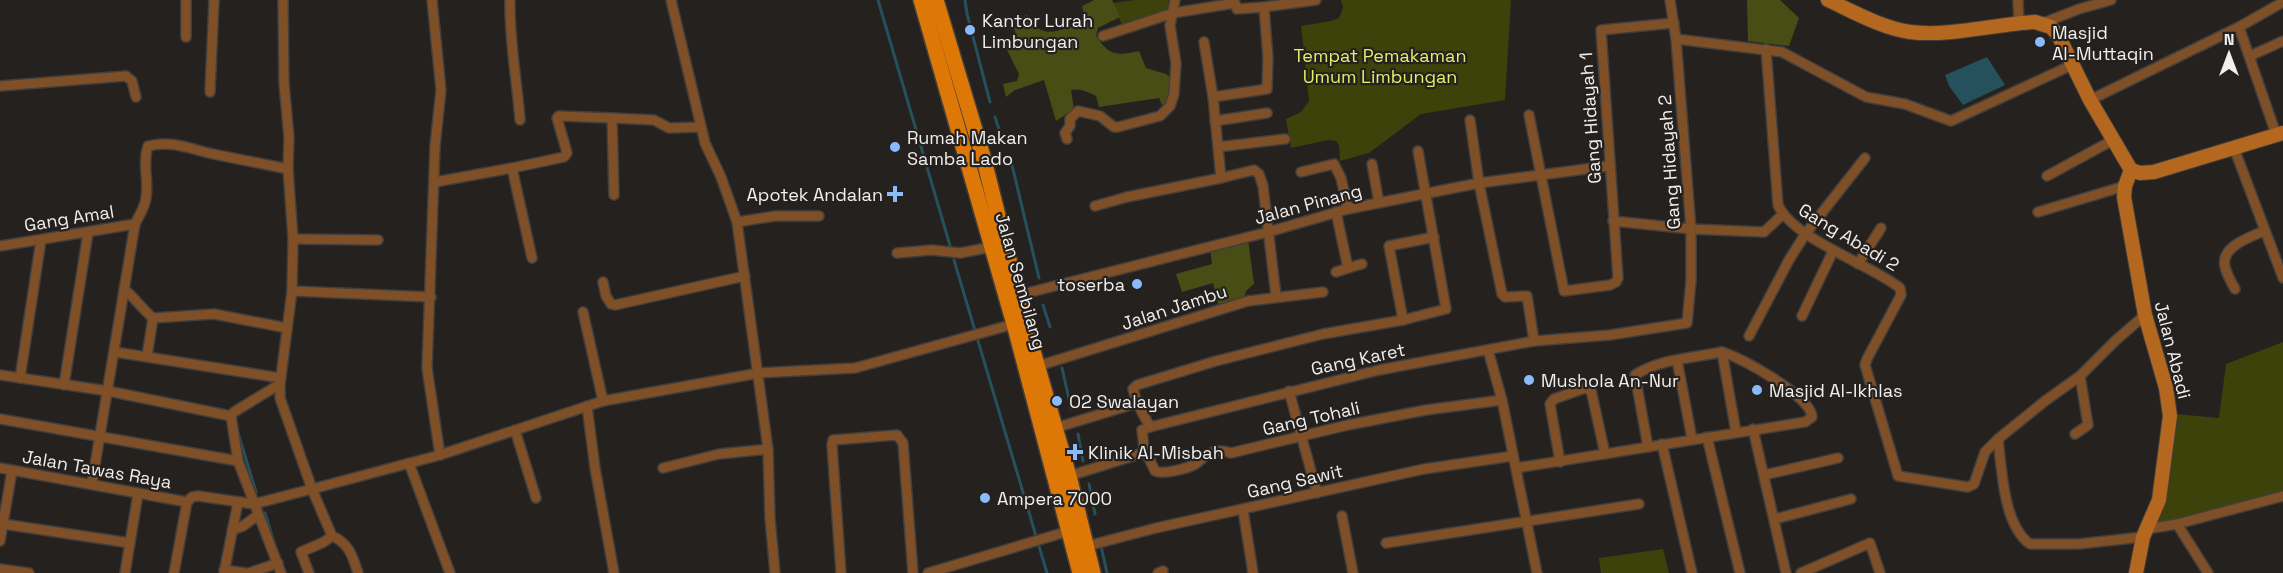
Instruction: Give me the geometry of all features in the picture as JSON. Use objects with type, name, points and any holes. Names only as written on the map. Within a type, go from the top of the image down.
[{"type":"main road","name":"Jalan Sembilang","points":[[921,0],[1014,324],[1080,573]]},
{"type":"main road","name":"Jalan Sembilang","points":[[936,0],[984,160],[1094,573]]},
{"type":"street","points":[[186,0],[186,37]]},
{"type":"street","points":[[210,92],[214,0]]},
{"type":"street","points":[[283,0],[284,84],[289,137],[288,169],[293,239],[292,291],[280,381],[280,398],[312,489],[332,536],[340,540],[350,551],[358,573]]},
{"type":"street","points":[[432,0],[441,90],[435,146],[427,368],[440,455]]},
{"type":"street","points":[[510,0],[509,24],[520,120]]},
{"type":"street","points":[[671,0],[705,143],[738,222],[768,449],[770,518],[775,573]]},
{"type":"street","points":[[1067,139],[1065,133],[1070,126],[1070,119],[1078,111],[1100,116],[1114,127],[1118,127],[1160,116],[1170,106],[1174,94],[1176,63],[1176,52],[1170,34],[1175,0]]},
{"type":"street","points":[[1103,36],[1173,13],[1235,3],[1237,9],[1264,8],[1316,0]]},
{"type":"street","name":"Gang Hidayah 2","points":[[1670,0],[1676,39],[1690,229],[1687,322]]},
{"type":"street","points":[[1828,0],[1884,25],[1910,32],[2035,22],[2043,24],[2055,31],[2113,140],[2131,170],[2140,173],[2154,172],[2279,134],[2239,27]]},
{"type":"street","points":[[2018,0],[2019,23]]},
{"type":"street","points":[[2043,24],[2083,4],[2111,0]]},
{"type":"street","points":[[2090,100],[2239,27],[2283,2]]},
{"type":"street","points":[[1213,97],[1268,89],[1264,8]]},
{"type":"street","name":"Gang Hidayah 1","points":[[1540,174],[1564,291],[1610,285],[1618,278],[1600,30],[1674,23]]},
{"type":"street","points":[[1676,39],[1782,52],[1866,97],[1905,104],[1952,121],[2072,65]]},
{"type":"street","points":[[2250,56],[2283,41]]},
{"type":"street","points":[[1204,42],[1213,97],[1221,178]]},
{"type":"street","name":"Gang Abadi 2","points":[[1766,49],[1778,206],[1782,215],[1833,250],[1900,288],[1902,295],[1865,365],[1898,476],[1968,487],[1974,484],[1985,452],[1998,439],[2080,376],[2115,340],[2145,315]]},
{"type":"street","points":[[0,86],[126,76],[132,81],[136,97]]},
{"type":"street","points":[[1215,121],[1267,113]]},
{"type":"street","points":[[1528,115],[1540,174]]},
{"type":"street","points":[[435,182],[564,157],[567,153],[557,123],[559,116],[654,120],[669,128],[701,127]]},
{"type":"street","points":[[612,118],[614,195]]},
{"type":"street","points":[[1470,120],[1479,183],[1502,294],[1505,297],[1527,296],[1534,341]]},
{"type":"street","points":[[1218,147],[1285,139]]},
{"type":"street","points":[[2047,176],[2113,140]]},
{"type":"street","name":"Gang Amal","points":[[0,246],[135,224],[146,201],[144,157],[148,146],[160,143],[177,144],[288,169]]},
{"type":"street","points":[[2234,148],[2283,277]]},
{"type":"street","points":[[1069,476],[1146,452],[1142,430],[1150,427],[1137,403],[1133,388],[1137,385],[1216,361],[1323,334],[1403,320],[1446,309],[1418,151]]},
{"type":"street","points":[[1749,336],[1789,260],[1806,233],[1865,158]]},
{"type":"street","points":[[1301,172],[1334,164],[1341,178],[1348,209]]},
{"type":"street","points":[[1372,164],[1379,203]]},
{"type":"street","name":"Jalan Pinang","points":[[1019,295],[1268,232],[1348,209],[1479,183],[1609,166]]},
{"type":"street","points":[[512,168],[532,258]]},
{"type":"street","points":[[1095,206],[1126,197],[1254,170],[1259,174],[1263,186],[1276,296]]},
{"type":"street","name":"Jalan Abadi","points":[[2131,170],[2124,197],[2145,315],[2166,388],[2170,416],[2158,500],[2145,533],[2136,573]]},
{"type":"street","points":[[2038,212],[2125,186]]},
{"type":"street","points":[[1336,212],[1348,268]]},
{"type":"street","points":[[1613,221],[1690,229],[1764,232],[1782,215]]},
{"type":"street","points":[[738,222],[775,216],[819,216]]},
{"type":"street","points":[[92,483],[135,224]]},
{"type":"street","points":[[1858,264],[1881,228]]},
{"type":"street","points":[[2235,289],[2225,267],[2224,261],[2228,252],[2238,243],[2264,231]]},
{"type":"street","points":[[64,385],[88,233]]},
{"type":"street","points":[[1403,320],[1389,246],[1434,237]]},
{"type":"street","points":[[293,239],[378,240]]},
{"type":"street","points":[[21,378],[41,240]]},
{"type":"street","points":[[897,253],[936,249],[960,253],[992,247]]},
{"type":"street","points":[[2273,252],[2283,248]]},
{"type":"street","points":[[1802,316],[1833,250]]},
{"type":"street","points":[[1336,272],[1362,264]]},
{"type":"street","points":[[603,282],[610,304],[615,305],[746,276]]},
{"type":"street","points":[[124,289],[153,318],[214,314],[287,328]]},
{"type":"street","points":[[292,291],[431,297]]},
{"type":"street","name":"Jalan Jambu","points":[[1038,366],[1248,301],[1323,292]]},
{"type":"street","points":[[583,312],[603,401]]},
{"type":"street","points":[[147,356],[153,318]]},
{"type":"street","name":"Gang Karet","points":[[1150,427],[1379,370],[1534,341],[1610,335],[1687,322]]},
{"type":"street","points":[[187,502],[198,495],[254,504],[440,455],[603,401],[759,373],[855,368],[1014,324]]},
{"type":"street","points":[[1488,350],[1502,400],[1537,573]]},
{"type":"street","points":[[115,352],[280,381]]},
{"type":"street","points":[[1722,352],[1736,432]]},
{"type":"street","points":[[1516,468],[1560,462],[1692,440],[1753,429],[1805,422],[1812,417],[1812,412],[1806,403],[1771,377],[1731,355],[1722,352],[1677,360],[1648,368],[1635,375],[1648,447]]},
{"type":"street","points":[[1677,360],[1692,440]]},
{"type":"street","points":[[0,375],[108,391],[231,416]]},
{"type":"street","points":[[2075,434],[2088,425],[2080,376]]},
{"type":"street","points":[[238,502],[224,571],[247,573],[279,568],[238,461],[231,416],[280,381]]},
{"type":"street","points":[[1560,462],[1550,404],[1554,399],[1585,388],[1592,390],[1605,454]]},
{"type":"street","points":[[1289,391],[1317,493]]},
{"type":"street","name":"Gang Tohali","points":[[1146,452],[1155,471],[1163,473],[1195,464],[1208,453],[1223,450],[1232,453],[1392,416],[1502,400]]},
{"type":"street","points":[[1055,428],[1137,403]]},
{"type":"street","points":[[587,406],[595,468],[614,573]]},
{"type":"street","points":[[0,419],[238,461]]},
{"type":"street","points":[[1753,429],[1786,573]]},
{"type":"street","points":[[515,430],[536,498]]},
{"type":"street","points":[[841,573],[833,440],[897,435],[903,443],[913,573]]},
{"type":"street","points":[[1707,437],[1740,573]]},
{"type":"street","points":[[1998,439],[2007,501],[2019,534],[2030,544],[2078,544],[2145,533],[2283,496]]},
{"type":"street","points":[[1662,444],[1692,573]]},
{"type":"street","points":[[663,468],[719,454],[768,449]]},
{"type":"street","name":"Gang Sawit","points":[[1087,546],[1156,528],[1424,469],[1513,456]]},
{"type":"street","points":[[1764,475],[1838,458]]},
{"type":"street","points":[[409,463],[450,573]]},
{"type":"street","name":"Jalan Tawas Raya","points":[[0,468],[187,502],[174,573]]},
{"type":"street","points":[[0,541],[12,471]]},
{"type":"street","points":[[125,573],[138,494]]},
{"type":"street","points":[[1774,519],[1851,500]]},
{"type":"street","points":[[1386,543],[1639,504]]},
{"type":"street","points":[[1243,510],[1253,573]]},
{"type":"street","points":[[232,530],[243,526],[258,515]]},
{"type":"street","points":[[1342,516],[1353,573]]},
{"type":"street","points":[[3,524],[130,543]]},
{"type":"street","points":[[2177,524],[2208,573]]},
{"type":"street","points":[[928,573],[1069,531]]},
{"type":"street","points":[[309,573],[302,552],[332,536]]},
{"type":"street","points":[[1801,573],[1870,543],[1880,573]]},
{"type":"street","points":[[0,569],[29,573]]},
{"type":"green space","points":[[1094,0],[1112,0],[1120,17],[1098,28],[1096,36],[1105,47],[1114,53],[1125,54],[1139,51],[1146,68],[1166,74],[1172,79],[1168,104],[1163,108],[1159,98],[1099,107],[1096,96],[1081,90],[1071,90],[1074,109],[1056,121],[1044,80],[1015,90],[1006,97],[1003,84],[1017,81],[1019,74],[1006,48],[1019,44],[1012,21],[1027,15],[1039,29],[1052,32],[1083,22],[1085,19],[1082,6]]},
{"type":"green space","points":[[1169,0],[1167,13],[1124,29],[1112,3]]},
{"type":"green space","name":"Tempat Pemakaman Umum Limbungan","points":[[1341,0],[1511,0],[1505,100],[1421,114],[1369,153],[1340,161],[1339,145],[1336,141],[1328,140],[1291,148],[1286,119],[1301,112],[1309,101],[1301,26],[1339,18],[1343,8]]},
{"type":"green space","points":[[1747,0],[1780,0],[1799,18],[1789,46],[1748,41]]},
{"type":"green space","points":[[1248,239],[1254,284],[1246,291],[1244,299],[1219,307],[1213,283],[1182,292],[1176,274],[1212,264],[1210,248]]},
{"type":"green space","points":[[2283,342],[2283,493],[2171,522],[2152,524],[2176,414],[2219,418],[2226,364]]},
{"type":"green space","points":[[1663,549],[1669,573],[1601,573],[1599,558]]},
{"type":"water","points":[[1987,57],[2005,85],[1963,105],[1949,86],[1945,75]]},
{"type":"waterway","points":[[878,0],[951,249]]},
{"type":"waterway","points":[[965,0],[990,102]]},
{"type":"waterway","points":[[995,117],[1003,142]]},
{"type":"waterway","points":[[1012,165],[1039,278]]},
{"type":"waterway","points":[[954,260],[1047,573]]},
{"type":"waterway","points":[[1043,305],[1050,327]]},
{"type":"waterway","points":[[1062,368],[1071,408]]},
{"type":"waterway","points":[[238,433],[256,492]]},
{"type":"waterway","points":[[1078,434],[1083,461]]},
{"type":"waterway","points":[[1089,484],[1095,514]]},
{"type":"waterway","points":[[265,513],[276,549]]},
{"type":"waterway","points":[[1101,546],[1107,573]]},
{"type":"place","name":"Kantor Lurah Limbungan","points":[[970,30]]},
{"type":"place","name":"Masjid Al-Muttaqin","points":[[2040,42]]},
{"type":"place","name":"Rumah Makan Samba Lado","points":[[895,147]]},
{"type":"place","name":"Apotek Andalan","points":[[895,194]]},
{"type":"place","name":"toserba","points":[[1137,284]]},
{"type":"place","name":"Mushola An-Nur","points":[[1529,380]]},
{"type":"place","name":"Masjid Al-Ikhlas","points":[[1757,390]]},
{"type":"place","name":"O2 Swalayan","points":[[1057,401]]},
{"type":"place","name":"Klinik Al-Misbah","points":[[1075,452]]},
{"type":"place","name":"Ampera 7000","points":[[985,498]]}]
